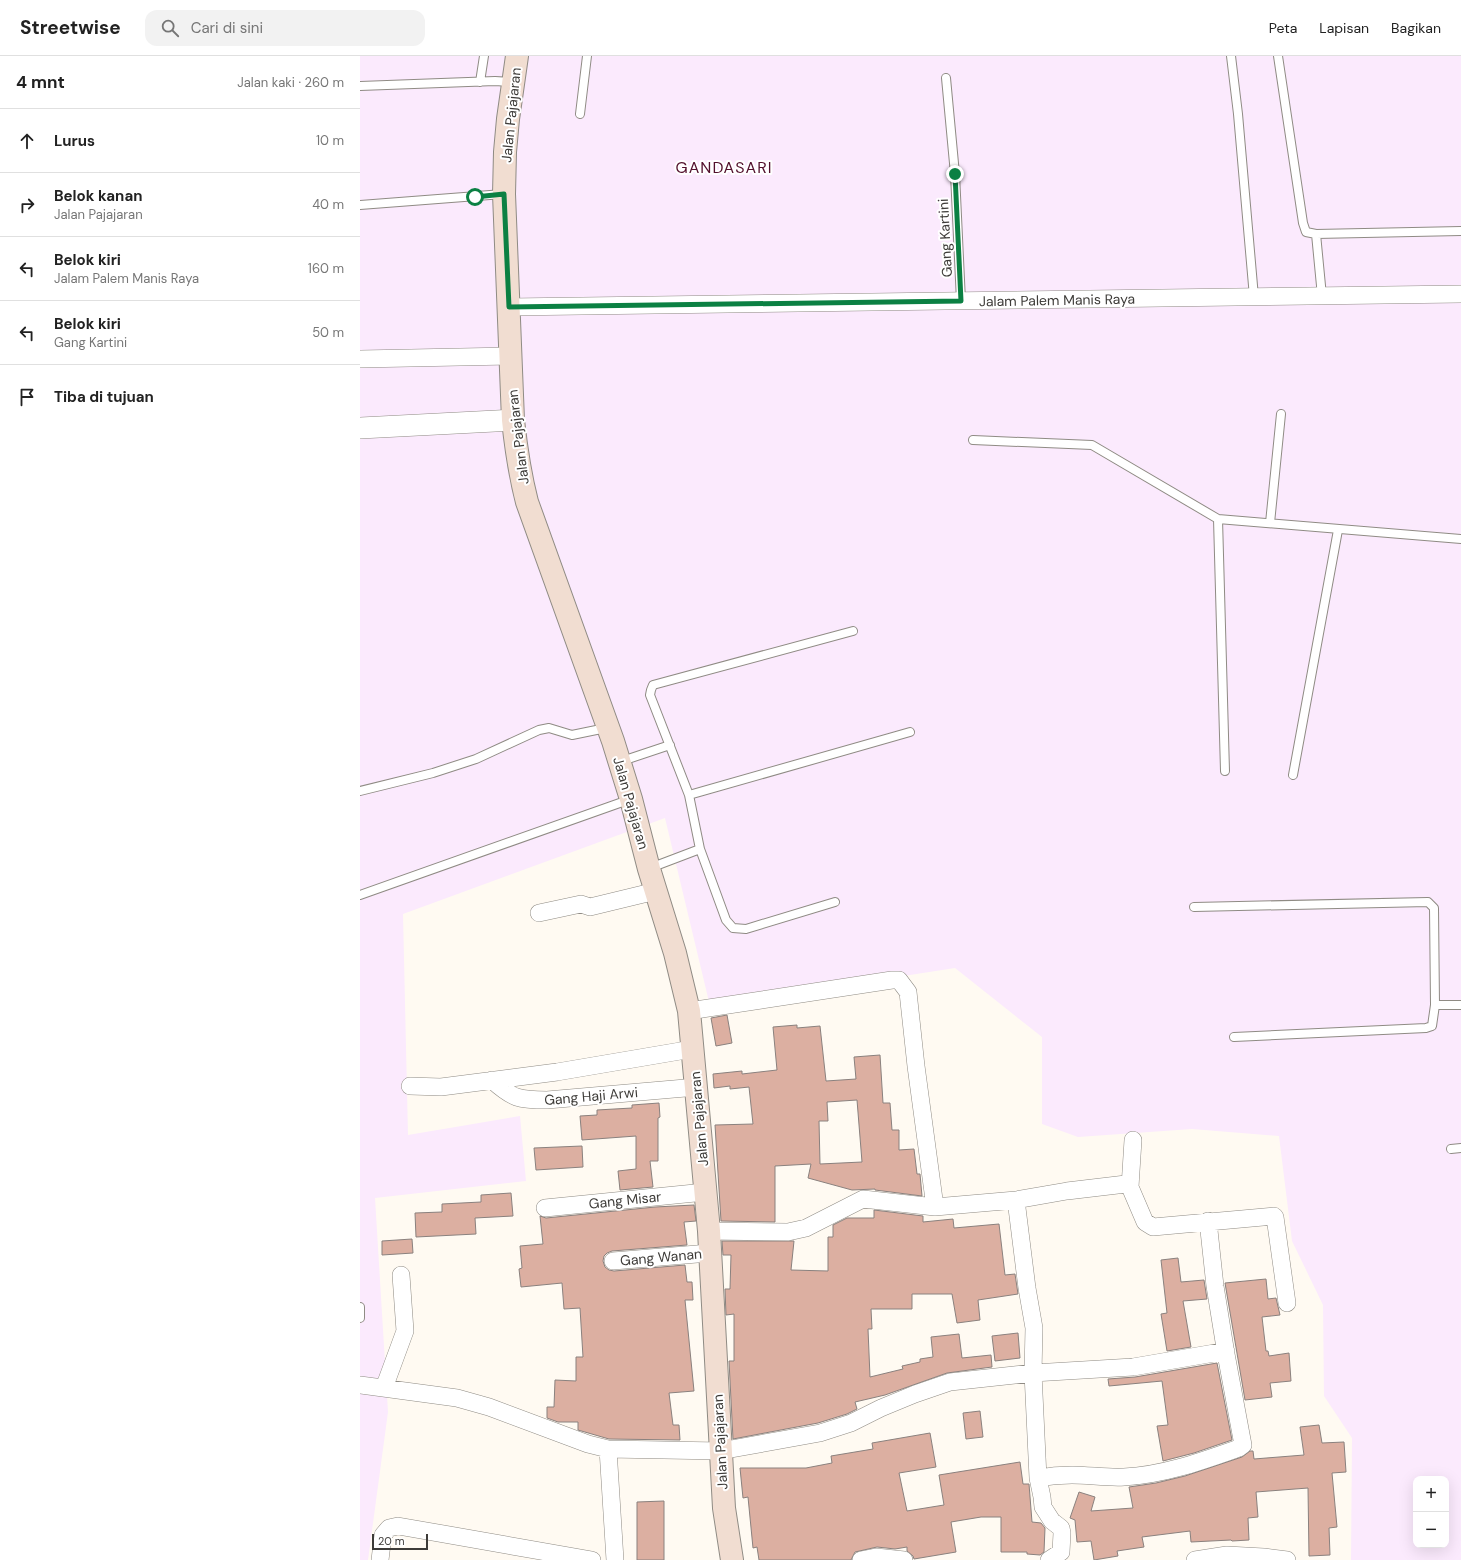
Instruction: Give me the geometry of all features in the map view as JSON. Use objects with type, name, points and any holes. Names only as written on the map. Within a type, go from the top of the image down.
[{"type":"main road","name":"Jalan Pajajaran","points":[[517,56],[512,82],[505,152],[504,194],[513,420],[521,477],[527,502],[608,728],[631,799],[649,869],[675,953],[689,1011],[709,1231],[724,1508],[732,1560]]},
{"type":"street","name":"Jalam Palem Manis Raya","points":[[509,307],[1461,294]]},
{"type":"street","points":[[360,359],[510,356]]},
{"type":"street","points":[[360,428],[513,420]]},
{"type":"street","points":[[539,913],[581,904],[590,907],[656,891]]},
{"type":"street","points":[[689,1011],[899,980],[908,992],[916,1066],[935,1207]]},
{"type":"street","points":[[410,1086],[441,1087],[557,1072],[692,1049]]},
{"type":"street","name":"Gang Haji Arwi","points":[[492,1080],[506,1093],[516,1098],[531,1100],[697,1087]]},
{"type":"street","points":[[1133,1140],[1130,1187],[1145,1222],[1149,1226],[1153,1227],[1208,1221],[1275,1217],[1287,1303]]},
{"type":"street","points":[[709,1231],[798,1231],[863,1199],[935,1207],[1016,1200],[1067,1191],[1123,1184],[1128,1184],[1130,1187]]},
{"type":"street","name":"Gang Misar","points":[[545,1208],[705,1192]]},
{"type":"street","points":[[1016,1200],[1027,1288],[1034,1328],[1033,1373],[1038,1478],[1043,1507],[1052,1521],[1061,1528],[1062,1533],[1061,1552],[1049,1560]]},
{"type":"street","points":[[1038,1478],[1070,1475],[1123,1477],[1140,1476],[1196,1463],[1239,1448],[1243,1445],[1215,1286],[1208,1221]]},
{"type":"street","name":"Gang Wanan","points":[[613,1261],[710,1253]]},
{"type":"street","points":[[384,1388],[405,1331],[401,1275]]},
{"type":"street","points":[[360,1385],[457,1398],[489,1407],[588,1444],[608,1449],[720,1450],[820,1433],[851,1423],[881,1408],[950,1382],[1033,1373],[1133,1366],[1226,1351]]},
{"type":"street","points":[[608,1449],[616,1560]]},
{"type":"street","points":[[380,1560],[383,1535],[389,1528],[398,1526],[592,1560]]},
{"type":"street","points":[[1195,1560],[1228,1555],[1287,1560]]},
{"type":"street","points":[[861,1560],[876,1557],[904,1560]]},
{"type":"lane","points":[[480,82],[484,56]]},
{"type":"lane","points":[[580,114],[587,56]]},
{"type":"lane","points":[[1231,56],[1238,114],[1254,297]]},
{"type":"lane","points":[[1278,56],[1303,223],[1306,232],[1316,234],[1461,231]]},
{"type":"lane","name":"Gang Kartini","points":[[946,78],[955,174],[961,301]]},
{"type":"lane","points":[[360,86],[512,82]]},
{"type":"lane","points":[[360,205],[504,194]]},
{"type":"lane","points":[[1316,234],[1322,296]]},
{"type":"lane","points":[[1270,523],[1281,414]]},
{"type":"lane","points":[[973,440],[1092,445],[1218,519],[1461,539]]},
{"type":"lane","points":[[1218,519],[1226,771]]},
{"type":"lane","points":[[1293,775],[1338,530]]},
{"type":"lane","points":[[835,902],[746,929],[733,928],[726,920],[700,849],[689,795],[650,695],[653,685],[853,631]]},
{"type":"lane","points":[[360,791],[433,773],[476,760],[544,729],[549,728],[572,735],[608,728]]},
{"type":"lane","points":[[689,795],[910,732]]},
{"type":"lane","points":[[619,762],[670,745]]},
{"type":"lane","points":[[360,895],[631,799]]},
{"type":"lane","points":[[649,869],[700,849]]},
{"type":"lane","points":[[1194,907],[1428,902],[1434,908],[1435,1005],[1432,1026],[1426,1028],[1234,1038]]},
{"type":"lane","points":[[1435,1005],[1461,1005]]},
{"type":"lane","points":[[1451,1149],[1461,1148]]},
{"type":"lane","points":[[360,1307],[360,1318]]},
{"type":"shaded area","points":[[360,56],[1461,56],[1461,1560],[1351,1560],[1352,1438],[1324,1396],[1323,1305],[1292,1241],[1279,1136],[1192,1129],[1078,1137],[1042,1124],[1042,1037],[955,968],[710,1006],[665,818],[403,914],[408,1135],[520,1116],[526,1181],[375,1198],[388,1412],[368,1560],[360,1560]]},
{"type":"building","points":[[727,1015],[732,1043],[716,1046],[711,1018]]},
{"type":"building","points":[[797,1025],[797,1028],[820,1026],[826,1081],[856,1079],[854,1057],[880,1055],[883,1103],[890,1103],[892,1130],[899,1130],[899,1150],[914,1149],[917,1174],[920,1174],[922,1196],[875,1189],[852,1190],[808,1178],[811,1164],[775,1166],[775,1222],[721,1221],[715,1125],[753,1124],[749,1087],[730,1089],[730,1086],[714,1088],[713,1074],[742,1071],[742,1074],[777,1070],[773,1027]],"holes":[[[857,1100],[862,1162],[820,1164],[819,1121],[828,1121],[827,1102]]]},
{"type":"building","points":[[659,1103],[660,1117],[658,1118],[658,1161],[650,1161],[653,1187],[620,1190],[618,1171],[636,1169],[636,1136],[582,1140],[580,1116],[597,1115],[597,1110],[632,1108],[632,1105]]},
{"type":"building","points":[[582,1146],[583,1167],[536,1170],[534,1148]]},
{"type":"building","points":[[511,1193],[513,1216],[475,1218],[476,1234],[416,1237],[415,1213],[442,1212],[442,1204],[481,1202],[481,1195]]},
{"type":"building","points":[[694,1205],[696,1221],[684,1222],[687,1245],[612,1251],[604,1256],[603,1261],[605,1267],[614,1271],[685,1265],[687,1282],[692,1282],[693,1300],[685,1300],[694,1391],[669,1393],[673,1425],[679,1425],[680,1440],[609,1439],[578,1430],[578,1422],[558,1422],[547,1418],[547,1407],[554,1407],[555,1380],[576,1381],[576,1357],[583,1357],[580,1308],[564,1309],[562,1283],[521,1287],[519,1269],[522,1268],[520,1246],[543,1244],[540,1216],[546,1218],[655,1207]]},
{"type":"building","points":[[874,1210],[923,1216],[923,1222],[953,1219],[954,1228],[999,1224],[1005,1275],[1015,1274],[1018,1294],[978,1300],[980,1320],[957,1323],[952,1294],[912,1294],[912,1309],[871,1309],[872,1329],[868,1329],[870,1377],[903,1369],[902,1366],[920,1362],[920,1359],[933,1357],[931,1337],[959,1334],[962,1358],[991,1355],[992,1367],[947,1373],[885,1395],[855,1402],[857,1409],[847,1414],[818,1423],[733,1439],[729,1361],[734,1361],[734,1314],[726,1315],[725,1289],[730,1289],[731,1255],[723,1255],[722,1241],[794,1241],[791,1270],[828,1271],[828,1237],[833,1237],[833,1225],[847,1218],[874,1218]]},
{"type":"building","points":[[412,1239],[413,1253],[382,1255],[382,1241]]},
{"type":"building","points":[[1178,1258],[1181,1282],[1204,1280],[1207,1299],[1183,1301],[1191,1347],[1167,1351],[1161,1314],[1167,1313],[1161,1260]]},
{"type":"building","points":[[1266,1279],[1268,1299],[1276,1298],[1280,1315],[1262,1317],[1266,1351],[1268,1351],[1269,1356],[1289,1353],[1291,1381],[1270,1383],[1272,1397],[1245,1400],[1225,1283]]},
{"type":"building","points":[[1018,1333],[1020,1358],[995,1361],[992,1336]]},
{"type":"building","points":[[1217,1363],[1232,1440],[1194,1453],[1163,1461],[1157,1426],[1168,1425],[1162,1381],[1109,1386],[1108,1379],[1135,1377]]},
{"type":"building","points":[[980,1411],[983,1437],[966,1439],[963,1413]]},
{"type":"building","points":[[1319,1425],[1322,1443],[1344,1442],[1346,1472],[1332,1473],[1337,1527],[1329,1528],[1330,1555],[1309,1556],[1308,1488],[1256,1492],[1258,1517],[1248,1518],[1249,1540],[1191,1542],[1190,1531],[1142,1537],[1144,1547],[1117,1551],[1118,1556],[1094,1560],[1091,1541],[1077,1542],[1075,1520],[1070,1518],[1079,1492],[1095,1497],[1091,1511],[1133,1508],[1129,1487],[1156,1483],[1185,1476],[1242,1457],[1250,1451],[1253,1451],[1254,1459],[1304,1455],[1300,1427]]},
{"type":"building","points":[[930,1433],[936,1467],[899,1473],[907,1511],[944,1505],[939,1475],[1020,1462],[1023,1484],[1029,1484],[1032,1522],[1041,1523],[1045,1528],[1044,1552],[1040,1555],[1027,1554],[1027,1552],[1001,1552],[1001,1517],[981,1517],[951,1522],[956,1552],[914,1559],[913,1556],[907,1551],[907,1547],[895,1549],[877,1547],[855,1552],[851,1560],[759,1560],[757,1547],[753,1548],[748,1497],[743,1498],[740,1468],[806,1468],[832,1463],[831,1456],[873,1449],[872,1443]]},
{"type":"building","points":[[664,1501],[664,1560],[637,1560],[637,1502]]},
{"type":"district","name":"GANDASARI","points":[[724,167]]},
{"type":"route","points":[[475,197],[504,194],[509,307],[961,301],[955,174]]}]
